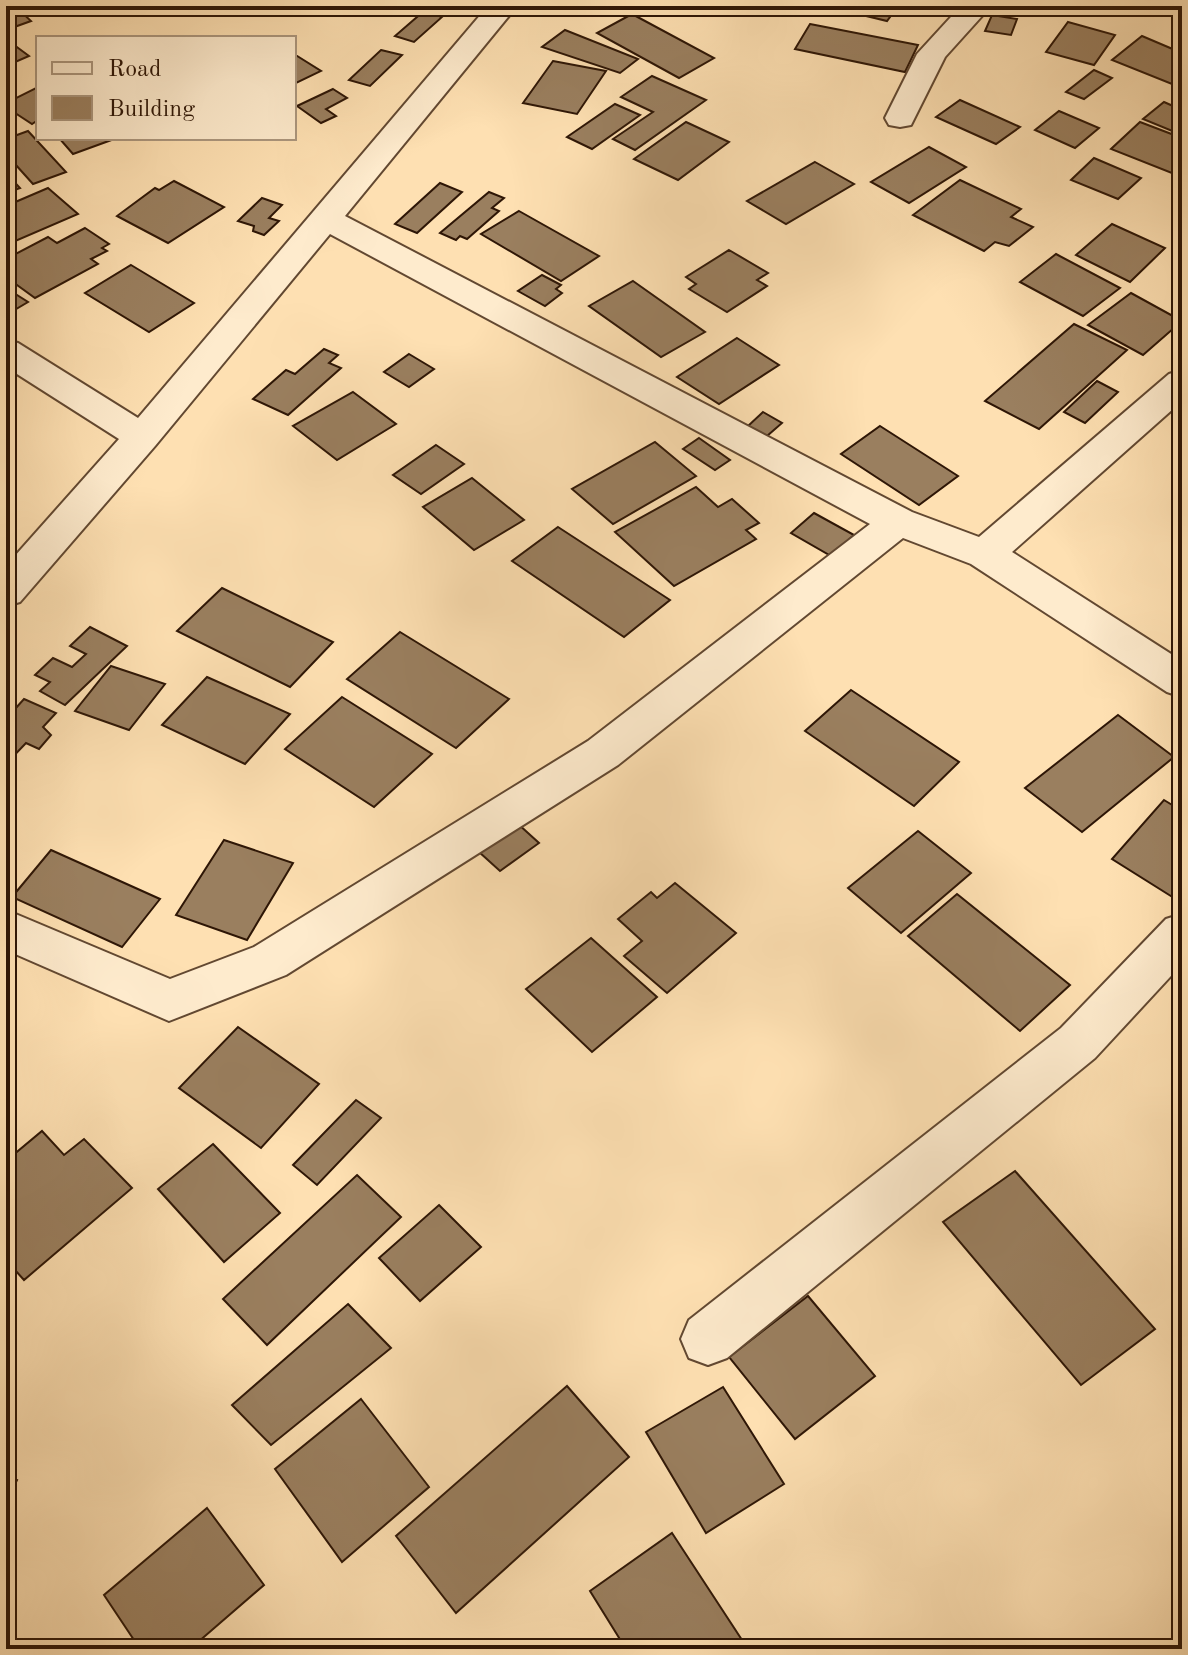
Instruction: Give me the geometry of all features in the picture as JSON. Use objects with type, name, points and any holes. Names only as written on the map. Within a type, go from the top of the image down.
[{"type":"street","points":[[11,577],[142,437],[503,6]]},
{"type":"street","points":[[900,118],[932,54],[977,6]]},
{"type":"street","points":[[325,218],[898,522],[985,554],[1182,681]]},
{"type":"street","points":[[6,351],[142,437]]},
{"type":"street","points":[[985,554],[1182,382]]},
{"type":"street","points":[[6,929],[169,1000],[270,961],[603,753],[898,522]]},
{"type":"street","points":[[708,1339],[1078,1043],[1182,933]]},
{"type":"building","points":[[6,6],[15,6],[31,21],[6,30]]},
{"type":"building","points":[[825,6],[898,6],[887,21]]},
{"type":"building","points":[[424,11],[442,17],[414,42],[395,36]]},
{"type":"building","points":[[632,14],[714,58],[679,78],[597,33]]},
{"type":"building","points":[[992,15],[1017,19],[1011,35],[985,31]]},
{"type":"building","points":[[1068,22],[1115,35],[1094,65],[1046,52]]},
{"type":"building","points":[[810,24],[918,45],[905,72],[795,49]]},
{"type":"building","points":[[565,30],[638,59],[620,73],[542,47]]},
{"type":"building","points":[[1142,36],[1182,53],[1182,88],[1112,60]]},
{"type":"building","points":[[6,39],[29,56],[6,66]]},
{"type":"building","points":[[381,50],[402,55],[370,86],[349,80]]},
{"type":"building","points":[[296,55],[321,71],[296,83]]},
{"type":"building","points":[[553,61],[606,71],[577,114],[523,103]]},
{"type":"building","points":[[1094,70],[1112,78],[1084,99],[1066,92]]},
{"type":"building","points":[[652,76],[706,100],[635,150],[613,139],[653,112],[621,97]]},
{"type":"building","points":[[36,88],[36,121],[32,124],[6,107],[6,103]]},
{"type":"building","points":[[333,89],[347,98],[326,109],[336,116],[321,123],[297,106]]},
{"type":"building","points":[[960,100],[1020,127],[996,144],[936,117]]},
{"type":"building","points":[[1164,102],[1182,110],[1182,135],[1143,119]]},
{"type":"building","points":[[615,104],[640,115],[592,149],[567,137]]},
{"type":"building","points":[[1059,111],[1099,128],[1075,148],[1035,130]]},
{"type":"building","points":[[686,122],[729,142],[678,180],[634,159]]},
{"type":"building","points":[[1140,122],[1182,138],[1182,177],[1111,149]]},
{"type":"building","points":[[28,131],[66,172],[33,184],[6,154],[6,139]]},
{"type":"building","points":[[61,140],[112,140],[73,154]]},
{"type":"building","points":[[929,147],[966,167],[909,203],[871,182]]},
{"type":"building","points":[[1094,158],[1141,178],[1118,199],[1071,180]]},
{"type":"building","points":[[815,162],[854,184],[786,224],[747,201]]},
{"type":"building","points":[[6,173],[20,188],[6,193]]},
{"type":"building","points":[[960,180],[1021,209],[1011,217],[1033,227],[1009,246],[995,242],[984,251],[913,215]]},
{"type":"building","points":[[174,181],[224,207],[168,243],[117,216],[155,188],[159,190]]},
{"type":"building","points":[[440,183],[462,192],[417,233],[395,224]]},
{"type":"building","points":[[48,188],[78,214],[6,245],[6,206]]},
{"type":"building","points":[[489,192],[504,198],[492,208],[499,211],[467,239],[460,236],[456,240],[440,233]]},
{"type":"building","points":[[262,198],[282,205],[269,218],[279,221],[264,235],[253,231],[254,226],[238,221]]},
{"type":"building","points":[[519,211],[599,256],[561,281],[481,234]]},
{"type":"building","points":[[1112,224],[1165,248],[1130,282],[1076,255]]},
{"type":"building","points":[[85,228],[109,244],[102,248],[107,251],[91,259],[98,264],[35,298],[6,277],[6,259],[48,237],[57,243]]},
{"type":"building","points":[[729,250],[768,273],[757,280],[767,286],[727,312],[689,289],[696,284],[686,277]]},
{"type":"building","points":[[1056,254],[1120,288],[1083,316],[1020,282]]},
{"type":"building","points":[[131,265],[194,303],[149,332],[85,293]]},
{"type":"building","points":[[542,275],[561,285],[556,289],[562,293],[545,306],[518,291]]},
{"type":"building","points":[[633,281],[705,332],[661,357],[589,306]]},
{"type":"building","points":[[6,288],[28,302],[6,315]]},
{"type":"building","points":[[1131,293],[1182,321],[1143,355],[1088,325]]},
{"type":"building","points":[[1074,324],[1127,350],[1039,429],[985,401]]},
{"type":"building","points":[[737,338],[779,365],[719,404],[677,377]]},
{"type":"building","points":[[324,349],[338,355],[329,363],[341,368],[288,415],[253,399],[286,370],[295,374]]},
{"type":"building","points":[[409,354],[434,369],[409,387],[384,372]]},
{"type":"building","points":[[1097,381],[1118,392],[1085,423],[1064,412]]},
{"type":"building","points":[[353,392],[396,424],[337,460],[293,426]]},
{"type":"building","points":[[763,412],[782,423],[767,436],[748,426]]},
{"type":"building","points":[[880,426],[958,476],[919,505],[841,454]]},
{"type":"building","points":[[699,438],[730,460],[715,470],[683,449]]},
{"type":"building","points":[[655,442],[696,476],[613,524],[572,489]]},
{"type":"building","points":[[436,445],[464,464],[421,494],[393,475]]},
{"type":"building","points":[[472,478],[524,520],[474,550],[423,507]]},
{"type":"building","points":[[696,487],[718,507],[732,499],[759,523],[746,530],[756,539],[674,586],[615,532]]},
{"type":"building","points":[[814,513],[854,535],[831,556],[791,533]]},
{"type":"building","points":[[558,527],[670,600],[624,637],[512,561]]},
{"type":"building","points":[[222,588],[333,642],[290,687],[177,631]]},
{"type":"building","points":[[90,627],[127,646],[65,705],[40,691],[50,682],[35,675],[53,658],[72,667],[86,654],[70,646]]},
{"type":"building","points":[[400,632],[509,699],[456,748],[347,679]]},
{"type":"building","points":[[111,666],[165,684],[129,730],[75,711]]},
{"type":"building","points":[[207,677],[290,714],[245,764],[162,725]]},
{"type":"building","points":[[851,690],[959,762],[914,806],[805,731]]},
{"type":"building","points":[[342,697],[432,754],[374,807],[285,749]]},
{"type":"building","points":[[24,699],[56,713],[43,727],[51,735],[39,749],[26,743],[6,764],[6,719]]},
{"type":"building","points":[[1118,715],[1174,757],[1082,832],[1025,788]]},
{"type":"building","points":[[1164,800],[1182,811],[1182,903],[1112,859]]},
{"type":"building","points":[[517,823],[539,843],[500,871],[478,851]]},
{"type":"building","points":[[918,831],[971,873],[901,933],[848,888]]},
{"type":"building","points":[[224,840],[293,863],[247,940],[176,915]]},
{"type":"building","points":[[51,850],[160,899],[122,947],[12,897]]},
{"type":"building","points":[[675,883],[736,933],[667,993],[624,956],[642,941],[618,919],[651,892],[657,898]]},
{"type":"building","points":[[957,894],[1070,985],[1020,1031],[908,936]]},
{"type":"building","points":[[591,938],[657,997],[592,1052],[526,989]]},
{"type":"building","points":[[238,1027],[319,1084],[261,1148],[179,1088]]},
{"type":"building","points":[[356,1100],[381,1118],[317,1185],[293,1165]]},
{"type":"building","points":[[42,1131],[64,1155],[84,1139],[132,1188],[24,1280],[6,1260],[6,1161]]},
{"type":"building","points":[[213,1144],[280,1213],[224,1262],[158,1189]]},
{"type":"building","points":[[1015,1171],[1155,1329],[1081,1385],[943,1222]]},
{"type":"building","points":[[357,1175],[401,1217],[267,1345],[223,1299]]},
{"type":"building","points":[[439,1205],[481,1247],[420,1301],[379,1258]]},
{"type":"building","points":[[808,1296],[875,1376],[795,1439],[729,1357]]},
{"type":"building","points":[[348,1304],[391,1348],[271,1445],[232,1405]]},
{"type":"building","points":[[567,1386],[629,1457],[456,1613],[396,1536]]},
{"type":"building","points":[[723,1387],[784,1484],[706,1533],[646,1432]]},
{"type":"building","points":[[361,1399],[429,1487],[342,1562],[275,1469]]},
{"type":"building","points":[[6,1476],[17,1480],[6,1503]]},
{"type":"building","points":[[207,1508],[264,1585],[190,1649],[140,1649],[104,1595]]},
{"type":"building","points":[[672,1533],[742,1640],[729,1649],[626,1649],[590,1591]]}]
